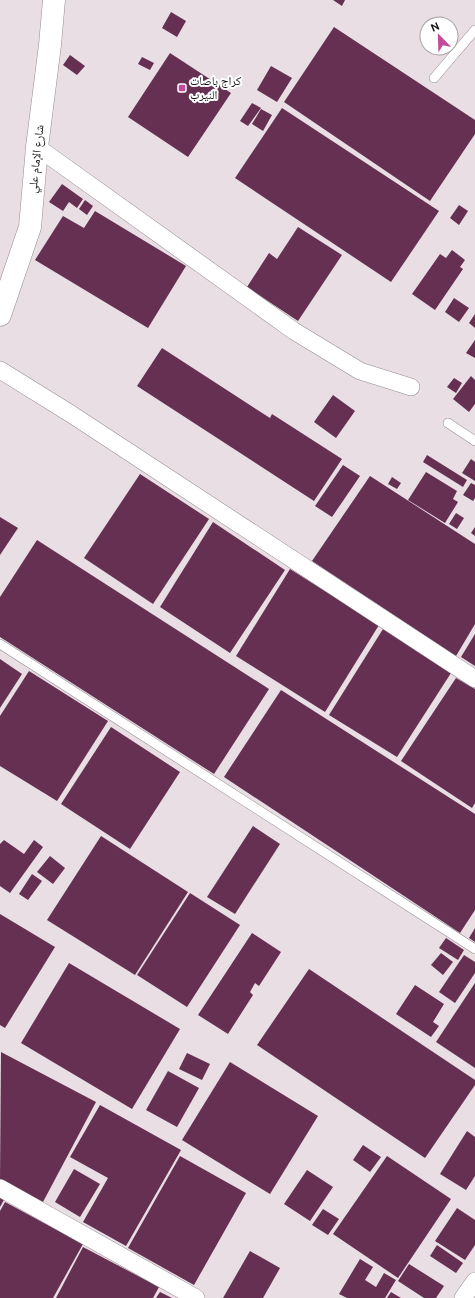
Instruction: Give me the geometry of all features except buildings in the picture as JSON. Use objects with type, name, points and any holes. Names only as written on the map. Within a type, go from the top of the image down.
[{"type":"street","name":"شارع الإمام علي","points":[[0,315],[30,227],[37,147],[54,0]]},
{"type":"street","points":[[37,147],[294,331],[360,372],[411,387]]},
{"type":"street","points":[[0,370],[77,418],[475,679]]},
{"type":"street","points":[[0,1188],[196,1298]]},
{"type":"street","points":[[463,1298],[475,1281]]},
{"type":"lane","points":[[434,78],[475,30]]},
{"type":"lane","points":[[448,423],[475,441]]},
{"type":"lane","points":[[0,644],[475,949]]},
{"type":"place","name":"كراج باصات النيرب","points":[[182,88]]}]
